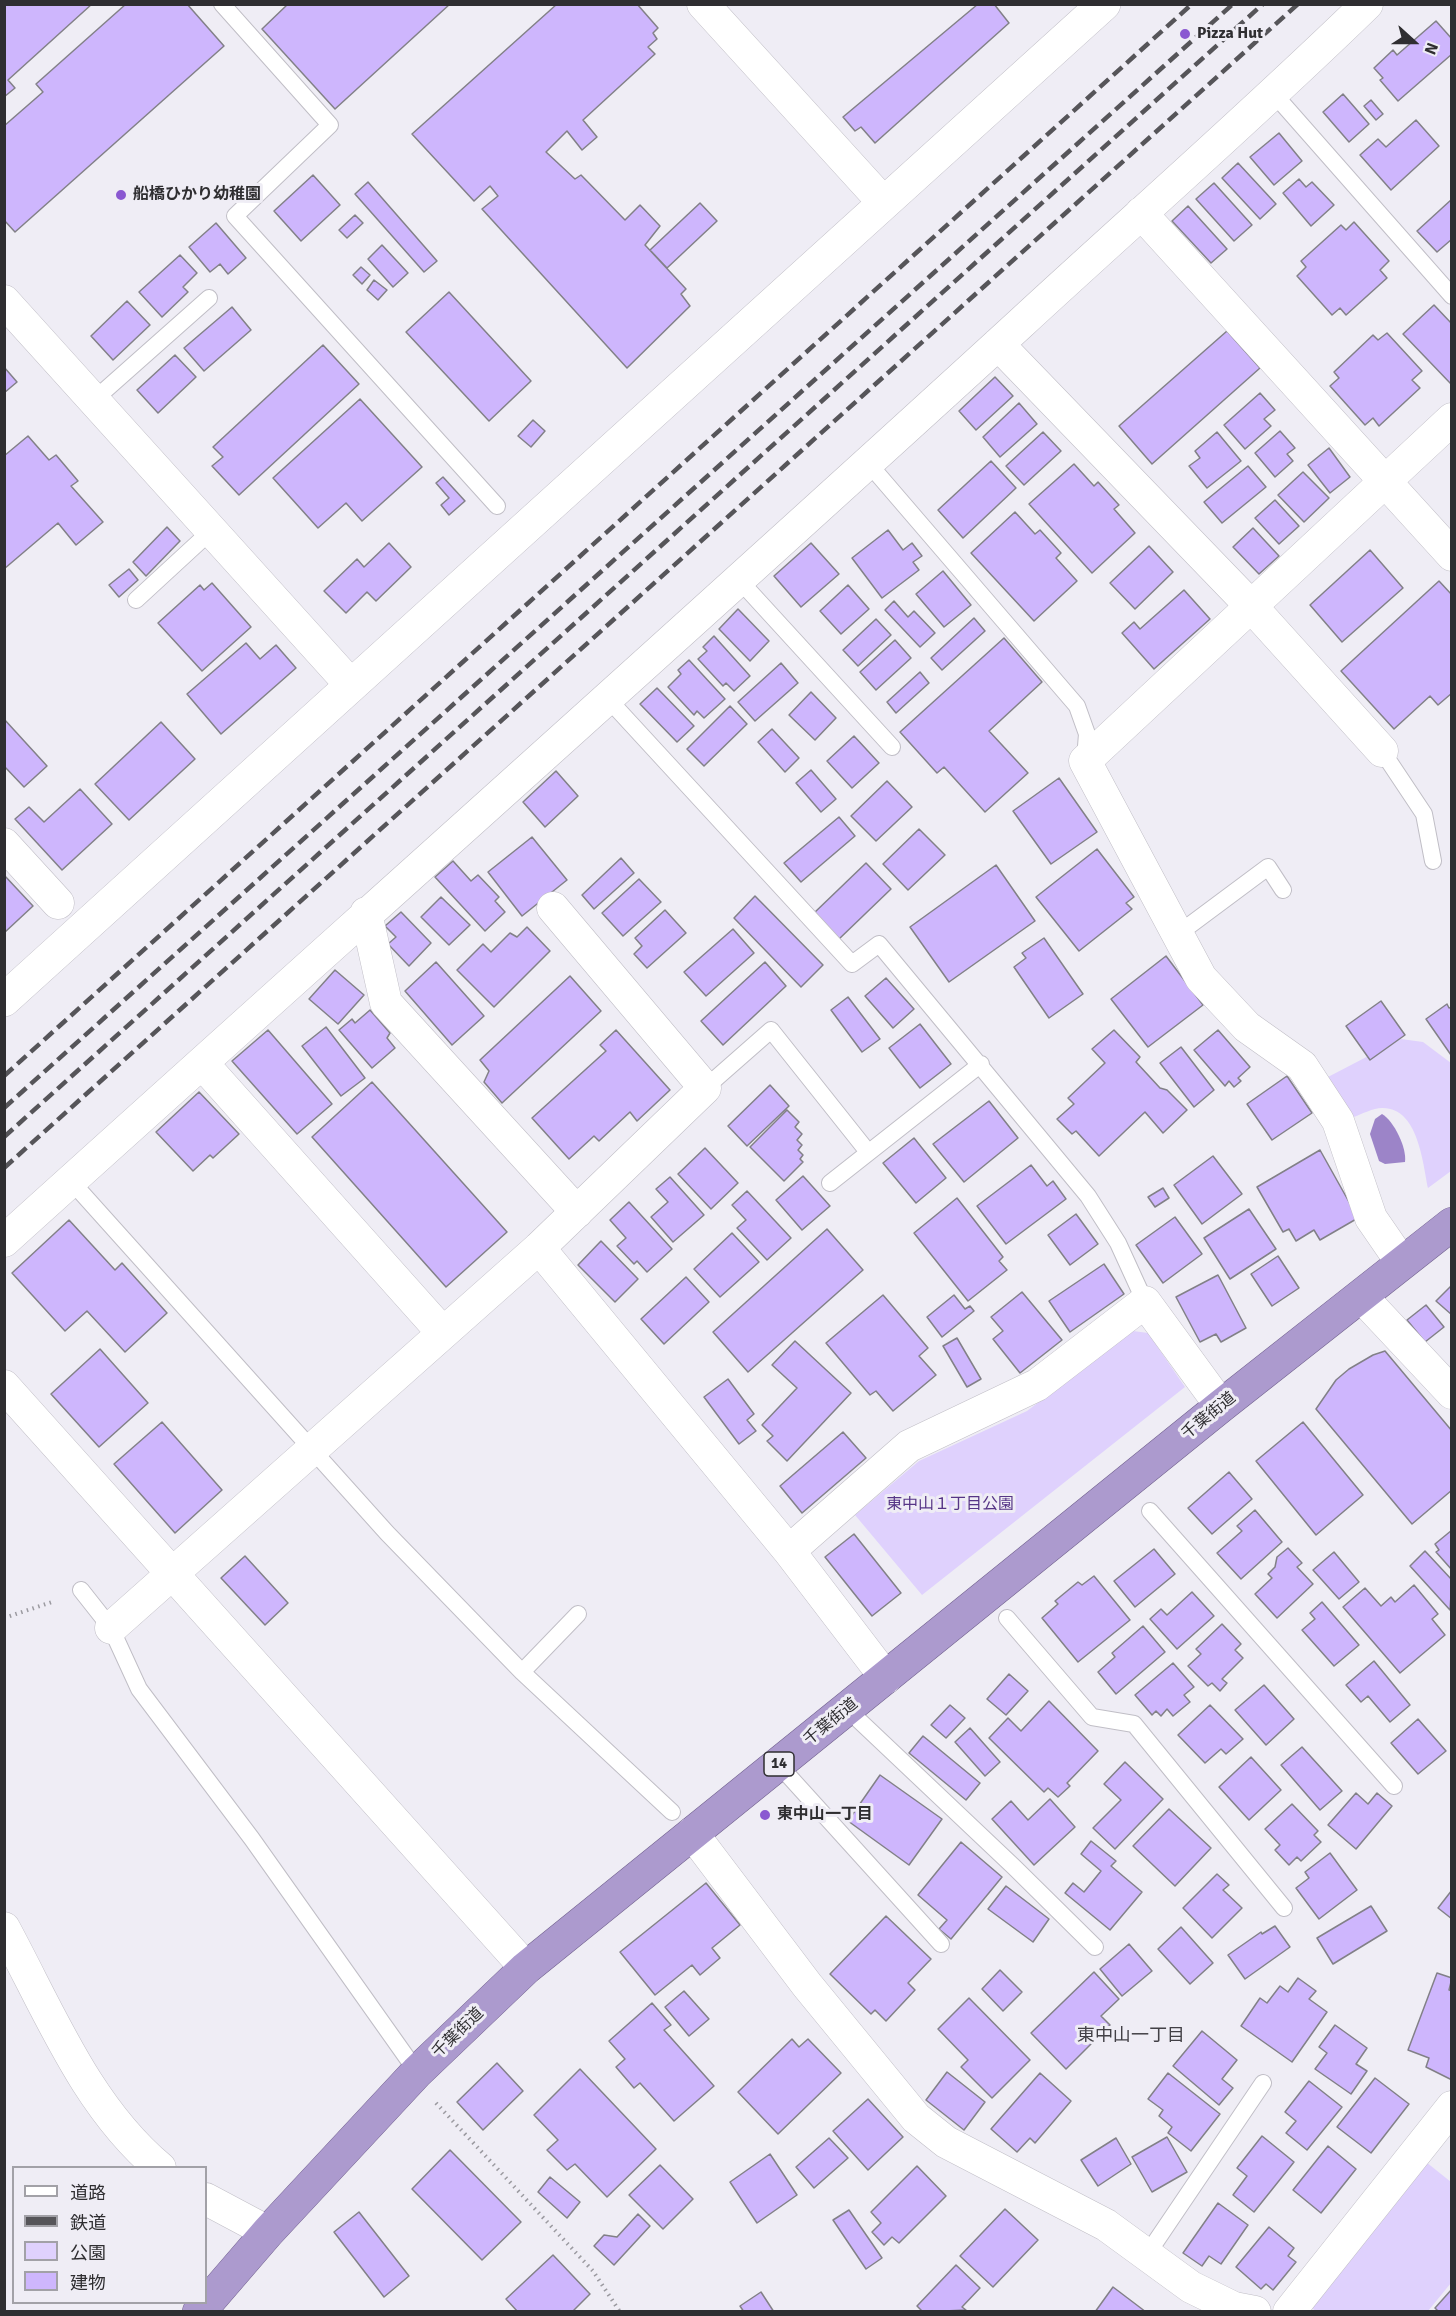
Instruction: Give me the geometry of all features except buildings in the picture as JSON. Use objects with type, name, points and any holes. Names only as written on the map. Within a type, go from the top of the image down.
[{"type":"highway","name":"千葉街道","points":[[207,2303],[268,2232],[425,2085],[526,1968],[682,1823],[778,1764],[1221,1406],[1452,1224]]},
{"type":"street","points":[[704,4],[884,203]]},
{"type":"street","points":[[4,1000],[1104,4]]},
{"type":"street","points":[[4,1240],[366,913],[609,700],[1274,94],[1367,4]]},
{"type":"street","points":[[1141,213],[1452,555]]},
{"type":"street","points":[[4,301],[351,685]]},
{"type":"street","points":[[998,344],[1251,606],[1382,751]]},
{"type":"street","points":[[1402,1263],[1371,1218],[1338,1121],[1302,1066],[1247,1028],[1201,978],[1085,761],[1452,419]]},
{"type":"street","points":[[4,844],[58,903]]},
{"type":"street","points":[[111,1628],[538,1248],[705,1088],[553,908]]},
{"type":"street","points":[[366,913],[386,1003],[577,1212]]},
{"type":"street","points":[[202,1063],[443,1333]]},
{"type":"street","points":[[538,1248],[789,1551],[886,1678]]},
{"type":"street","points":[[1362,1296],[1452,1393]]},
{"type":"street","points":[[789,1551],[909,1446],[1037,1385],[1145,1302],[1221,1406]]},
{"type":"street","points":[[4,1386],[526,1968]]},
{"type":"street","points":[[682,1823],[807,1985],[916,2118],[946,2142],[1106,2225],[1191,2288],[1234,2308],[1255,2312]]},
{"type":"street","points":[[4,1928],[96,2098],[137,2149],[158,2166]]},
{"type":"street","points":[[1289,2312],[1452,2107]]},
{"type":"street","points":[[207,2200],[268,2232]]},
{"type":"lane","points":[[222,4],[330,125],[235,216],[497,506]]},
{"type":"lane","points":[[1274,94],[1452,296]]},
{"type":"lane","points":[[94,400],[209,298]]},
{"type":"lane","points":[[868,464],[1077,706],[1087,734],[1085,761]]},
{"type":"lane","points":[[136,600],[212,530]]},
{"type":"lane","points":[[740,581],[892,747]]},
{"type":"lane","points":[[609,700],[852,964],[879,944],[981,1064],[1088,1196],[1118,1243],[1145,1302]]},
{"type":"lane","points":[[1382,751],[1424,814],[1433,861]]},
{"type":"lane","points":[[1178,934],[1268,867],[1283,890]]},
{"type":"lane","points":[[705,1088],[771,1030],[868,1152]]},
{"type":"lane","points":[[830,1183],[981,1064]]},
{"type":"lane","points":[[71,1181],[311,1451],[522,1672],[682,1823]]},
{"type":"lane","points":[[1150,1511],[1394,1786]]},
{"type":"lane","points":[[81,1590],[111,1628],[139,1689],[252,1839],[425,2085]]},
{"type":"lane","points":[[522,1672],[578,1614]]},
{"type":"lane","points":[[1007,1618],[1092,1717],[1134,1724],[1284,1908]]},
{"type":"lane","points":[[847,1709],[1095,1947]]},
{"type":"lane","points":[[778,1764],[941,1944]]},
{"type":"lane","points":[[1146,2256],[1263,2082]]},
{"type":"path","points":[[4,1618],[81,1590]]},
{"type":"path","points":[[425,2085],[593,2271],[620,2312]]},
{"type":"green space","points":[[1401,1039],[1423,1042],[1451,1063],[1451,1171],[1428,1188],[1417,1138],[1404,1117],[1394,1110],[1382,1108],[1354,1117],[1328,1077]]},
{"type":"green space","name":"東中山１丁目公園","points":[[1133,1331],[1148,1333],[1185,1387],[922,1595],[855,1515],[919,1461],[1027,1411]]},
{"type":"green space","points":[[1421,2158],[1451,2182],[1451,2283],[1428,2311],[1315,2311],[1308,2303]]},
{"type":"shaded area","points":[[1382,1114],[1387,1117],[1399,1135],[1405,1162],[1385,1164],[1379,1161],[1370,1134],[1375,1119]]},
{"type":"railway","points":[[4,1076],[1192,4]]},
{"type":"railway","points":[[4,1108],[1233,4]]},
{"type":"railway","points":[[4,1137],[1263,4]]},
{"type":"railway","points":[[4,1168],[1298,4]]},
{"type":"place","name":"Pizza Hut","points":[[1185,34]]},
{"type":"place","name":"船橋ひかり幼稚園","points":[[121,195]]},
{"type":"place","name":"東中山一丁目","points":[[765,1815]]},
{"type":"district","name":"東中山一丁目","points":[[1131,2036]]}]
